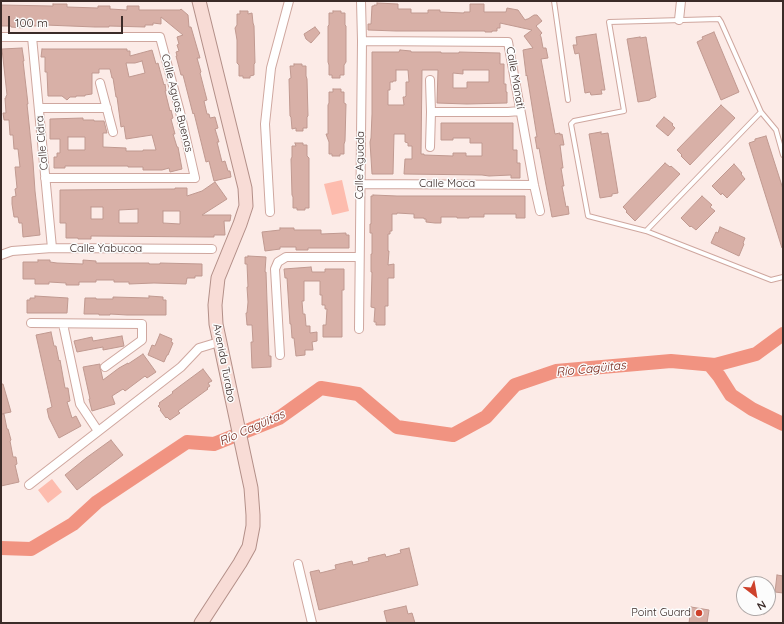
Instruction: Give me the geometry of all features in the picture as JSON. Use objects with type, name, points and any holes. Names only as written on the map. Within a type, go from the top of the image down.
[{"type":"main road","name":"Avenida Turabo","points":[[199,1],[245,188],[246,206],[218,278],[215,311],[219,342],[252,488],[253,515],[253,526],[248,547],[240,563],[201,623]]},
{"type":"street","points":[[270,212],[265,124],[271,68],[289,1]]},
{"type":"street","name":"Calle Aguada","points":[[358,329],[362,41],[361,1]]},
{"type":"street","points":[[679,20],[681,1]]},
{"type":"street","name":"Calle Aguas Buenas","points":[[1,37],[160,37],[180,112],[195,178],[45,178]]},
{"type":"street","name":"Calle Cidra","points":[[32,37],[52,248]]},
{"type":"street","name":"Calle Manatí","points":[[362,41],[508,42],[540,211]]},
{"type":"street","points":[[430,80],[430,147]]},
{"type":"street","points":[[100,83],[113,132]]},
{"type":"street","points":[[39,108],[107,108]]},
{"type":"street","points":[[431,112],[520,111]]},
{"type":"street","name":"Calle Moca","points":[[360,184],[534,185]]},
{"type":"street","name":"Calle Yabucoa","points":[[1,255],[12,251],[52,248],[212,249]]},
{"type":"street","points":[[280,355],[274,269],[278,262],[286,258],[359,257]]},
{"type":"street","points":[[31,323],[142,324],[142,340],[105,367]]},
{"type":"street","points":[[62,324],[80,404],[98,431]]},
{"type":"street","points":[[29,485],[181,367],[199,348],[219,342]]},
{"type":"street","points":[[298,564],[312,623]]},
{"type":"lane","points":[[554,1],[568,100]]},
{"type":"lane","points":[[783,155],[776,130],[761,112],[719,20],[609,22],[624,111],[574,121],[571,124],[588,216],[646,231],[771,280],[783,277]]},
{"type":"lane","points":[[646,231],[761,112]]},
{"type":"shaded area","points":[[342,180],[349,211],[332,215],[324,184]]},
{"type":"shaded area","points":[[52,479],[62,492],[48,503],[38,490]]},
{"type":"building","points":[[377,3],[398,4],[398,9],[411,9],[411,13],[428,13],[428,10],[440,10],[440,12],[464,13],[470,12],[470,4],[484,4],[484,12],[506,12],[507,8],[518,10],[525,20],[537,15],[542,21],[536,26],[542,33],[540,35],[543,48],[546,48],[548,58],[541,59],[555,134],[562,134],[564,145],[560,145],[563,168],[561,168],[564,186],[562,186],[566,207],[568,206],[569,214],[552,217],[539,148],[537,149],[535,137],[537,137],[523,50],[533,48],[524,36],[532,30],[500,23],[500,28],[497,28],[497,31],[492,32],[368,30],[368,24],[371,24],[372,6],[377,5]]},
{"type":"building","points":[[53,4],[67,4],[67,7],[98,8],[98,6],[110,6],[110,9],[127,10],[127,6],[139,6],[139,10],[181,9],[188,15],[189,27],[191,27],[200,58],[197,58],[207,100],[204,101],[207,114],[209,114],[210,118],[215,117],[218,128],[215,129],[219,142],[217,142],[222,162],[225,161],[231,177],[214,181],[209,161],[206,162],[194,113],[193,114],[183,75],[181,75],[176,56],[176,52],[179,51],[177,37],[183,35],[161,17],[161,24],[153,23],[153,25],[145,25],[145,27],[45,25],[23,26],[23,28],[1,26],[1,5],[53,6]]},
{"type":"building","points":[[240,11],[248,11],[248,14],[252,13],[254,26],[255,63],[254,75],[250,76],[250,78],[243,78],[243,76],[239,76],[239,65],[237,63],[237,40],[235,28],[237,25],[237,14],[240,14]]},
{"type":"building","points":[[333,11],[341,11],[341,13],[345,13],[346,62],[344,65],[344,75],[340,75],[340,78],[332,78],[332,75],[329,75],[328,26],[329,13],[333,13]]},
{"type":"building","points":[[315,27],[320,33],[311,43],[306,39],[304,34]]},
{"type":"building","points":[[714,32],[739,92],[721,100],[697,42],[703,39],[702,37]]},
{"type":"building","points":[[596,34],[605,90],[601,90],[602,94],[591,95],[590,92],[585,93],[579,53],[575,54],[573,45],[577,45],[576,37]]},
{"type":"building","points":[[646,37],[656,97],[650,100],[638,102],[627,39]]},
{"type":"building","points":[[22,48],[40,235],[23,237],[22,223],[19,223],[18,217],[14,217],[12,204],[12,197],[16,196],[15,189],[17,188],[15,167],[20,167],[18,149],[14,149],[13,135],[10,135],[9,120],[4,120],[3,113],[6,113],[5,98],[7,95],[2,49]]},
{"type":"building","points":[[42,49],[127,49],[127,51],[130,51],[130,56],[152,50],[156,64],[158,63],[164,85],[165,84],[165,91],[173,118],[171,119],[175,134],[173,134],[178,147],[182,169],[170,172],[169,168],[162,170],[143,170],[143,167],[128,166],[65,166],[65,168],[54,168],[54,157],[57,157],[57,153],[60,153],[60,139],[50,139],[50,119],[83,118],[83,120],[104,121],[107,133],[103,133],[103,147],[126,148],[126,151],[156,150],[152,135],[126,139],[124,126],[121,127],[117,97],[110,69],[99,69],[99,73],[92,73],[92,94],[70,97],[67,100],[62,96],[48,96],[45,57],[41,57]],"holes":[[[142,61],[145,73],[129,77],[126,63]],[[68,137],[85,137],[85,150],[68,150]]]},
{"type":"building","points":[[400,50],[441,53],[500,53],[500,64],[504,64],[504,84],[506,84],[507,103],[437,103],[438,70],[422,70],[421,154],[453,156],[453,153],[466,153],[466,156],[482,156],[482,143],[470,143],[470,138],[441,140],[441,123],[513,123],[513,150],[517,150],[517,163],[520,163],[520,178],[511,178],[511,175],[489,176],[404,174],[405,159],[412,159],[412,146],[408,146],[408,143],[405,142],[405,134],[394,134],[393,174],[372,174],[370,142],[372,114],[372,52],[399,52]],"holes":[[[396,70],[408,70],[409,82],[406,82],[406,96],[403,97],[404,105],[388,105],[388,90],[390,90],[390,82],[396,81]],[[463,70],[489,70],[489,82],[467,82],[467,88],[453,88],[453,73],[463,74]]]},
{"type":"building","points":[[294,64],[302,64],[302,66],[306,66],[308,116],[307,128],[303,128],[303,131],[296,131],[296,128],[292,129],[290,116],[290,66],[294,66]]},
{"type":"building","points":[[333,89],[341,89],[341,92],[344,92],[344,103],[346,104],[344,154],[340,154],[340,156],[332,156],[332,154],[329,154],[329,142],[326,134],[328,134],[329,92],[333,92]]},
{"type":"building","points":[[721,105],[735,118],[690,165],[677,150]]},
{"type":"building","points":[[664,117],[673,124],[672,125],[675,128],[668,136],[656,126]]},
{"type":"building","points":[[601,132],[601,134],[608,133],[618,193],[612,194],[612,196],[600,198],[589,134]]},
{"type":"building","points":[[766,136],[783,189],[783,248],[749,143],[755,141],[755,139]]},
{"type":"building","points":[[295,143],[303,143],[303,145],[307,145],[307,156],[309,158],[309,208],[305,208],[305,210],[297,210],[297,208],[293,208],[291,159],[292,146],[296,146]]},
{"type":"building","points":[[665,163],[680,174],[635,221],[623,207]]},
{"type":"building","points":[[734,164],[745,179],[727,198],[722,193],[721,195],[712,186]]},
{"type":"building","points":[[215,182],[227,199],[202,215],[231,215],[230,221],[224,221],[225,235],[214,235],[214,237],[91,236],[91,239],[78,239],[66,238],[66,223],[60,223],[60,190],[187,188],[187,196],[202,191]],"holes":[[[91,207],[103,207],[103,219],[91,219]],[[138,209],[138,223],[119,223],[119,210]],[[163,211],[180,211],[180,224],[163,223]]]},
{"type":"building","points":[[371,196],[525,196],[525,218],[516,218],[516,214],[484,214],[484,217],[441,217],[441,223],[435,223],[426,222],[426,219],[424,218],[414,218],[414,214],[392,214],[392,231],[388,234],[388,265],[394,264],[394,278],[388,278],[388,306],[385,306],[385,325],[376,325],[376,322],[374,322],[375,308],[371,307],[372,233],[370,233],[370,224]]},
{"type":"building","points":[[702,196],[712,205],[710,207],[715,211],[696,230],[691,226],[690,227],[681,218]]},
{"type":"building","points":[[720,227],[745,238],[739,256],[711,243]]},
{"type":"building","points":[[280,228],[294,228],[294,230],[321,230],[321,234],[346,233],[346,235],[349,235],[349,248],[308,248],[308,250],[296,250],[296,247],[280,247],[280,249],[265,251],[262,232],[280,230]]},
{"type":"building","points":[[245,257],[266,257],[265,272],[269,356],[271,356],[271,367],[252,368],[252,325],[247,325],[246,313],[248,287],[247,264],[245,264]]},
{"type":"building","points":[[38,260],[50,260],[50,262],[57,263],[83,264],[83,260],[96,261],[96,263],[202,264],[202,276],[187,278],[186,284],[129,284],[129,282],[114,282],[114,280],[96,280],[96,282],[79,282],[79,285],[66,285],[66,283],[49,282],[49,284],[35,284],[35,279],[23,279],[23,262],[38,262]]},
{"type":"building","points":[[311,267],[312,272],[325,272],[325,269],[344,269],[344,290],[342,290],[342,337],[323,337],[323,325],[326,325],[327,309],[325,309],[325,305],[322,305],[320,281],[304,281],[304,301],[302,301],[303,314],[305,314],[306,326],[310,326],[310,333],[317,332],[317,341],[312,342],[313,350],[305,350],[305,355],[296,356],[294,338],[292,338],[290,324],[287,278],[285,278],[284,269]]},
{"type":"building","points":[[35,296],[68,298],[67,313],[27,313],[27,300],[30,300],[30,298],[35,298]]},
{"type":"building","points":[[149,296],[163,297],[163,300],[166,300],[166,315],[84,314],[85,298],[149,298]]},
{"type":"building","points":[[51,332],[54,346],[56,346],[59,361],[60,360],[65,388],[68,388],[70,401],[67,402],[72,418],[76,416],[81,426],[59,438],[49,418],[47,409],[52,407],[36,335]]},
{"type":"building","points":[[160,334],[172,339],[171,342],[173,343],[164,362],[148,355],[152,345],[155,346]]},
{"type":"building","points":[[122,336],[124,346],[103,350],[103,347],[77,352],[74,341],[92,337],[93,341]]},
{"type":"building","points":[[143,354],[156,372],[147,378],[145,376],[125,391],[123,389],[112,396],[115,404],[92,411],[83,367],[100,364],[103,380],[119,368]]},
{"type":"building","points":[[203,369],[212,381],[208,383],[210,386],[207,388],[208,389],[178,411],[180,413],[170,420],[167,417],[166,418],[158,406],[160,404],[159,403]]},
{"type":"building","points":[[1,384],[3,384],[11,412],[1,414]]},
{"type":"building","points":[[1,414],[4,414],[11,440],[13,457],[16,457],[17,464],[15,465],[19,482],[1,486]]},
{"type":"building","points":[[111,440],[123,455],[77,490],[65,475]]},
{"type":"building","points":[[409,548],[418,585],[319,610],[310,572],[319,570],[320,573],[336,569],[335,565],[352,561],[353,565],[369,561],[368,558],[385,554],[386,557],[401,553],[400,550]]},
{"type":"building","points":[[777,575],[783,576],[783,593],[776,592]]},
{"type":"building","points":[[406,606],[408,614],[412,613],[415,623],[387,623],[384,611]]},
{"type":"building","name":"Point Guard","points":[[691,607],[709,610],[707,623],[689,623]]},
{"type":"waterway","name":"Río Cagüitas","points":[[1,548],[31,549],[73,524],[97,502],[187,442],[214,444],[279,418],[321,388],[358,394],[397,427],[453,435],[486,417],[515,385],[556,371],[671,361],[715,365],[756,354],[783,334]]},
{"type":"waterway","name":"Río Cagüitas","points":[[710,365],[731,395],[752,409],[783,424]]},
{"type":"place","name":"Point Guard","points":[[699,613]]}]
